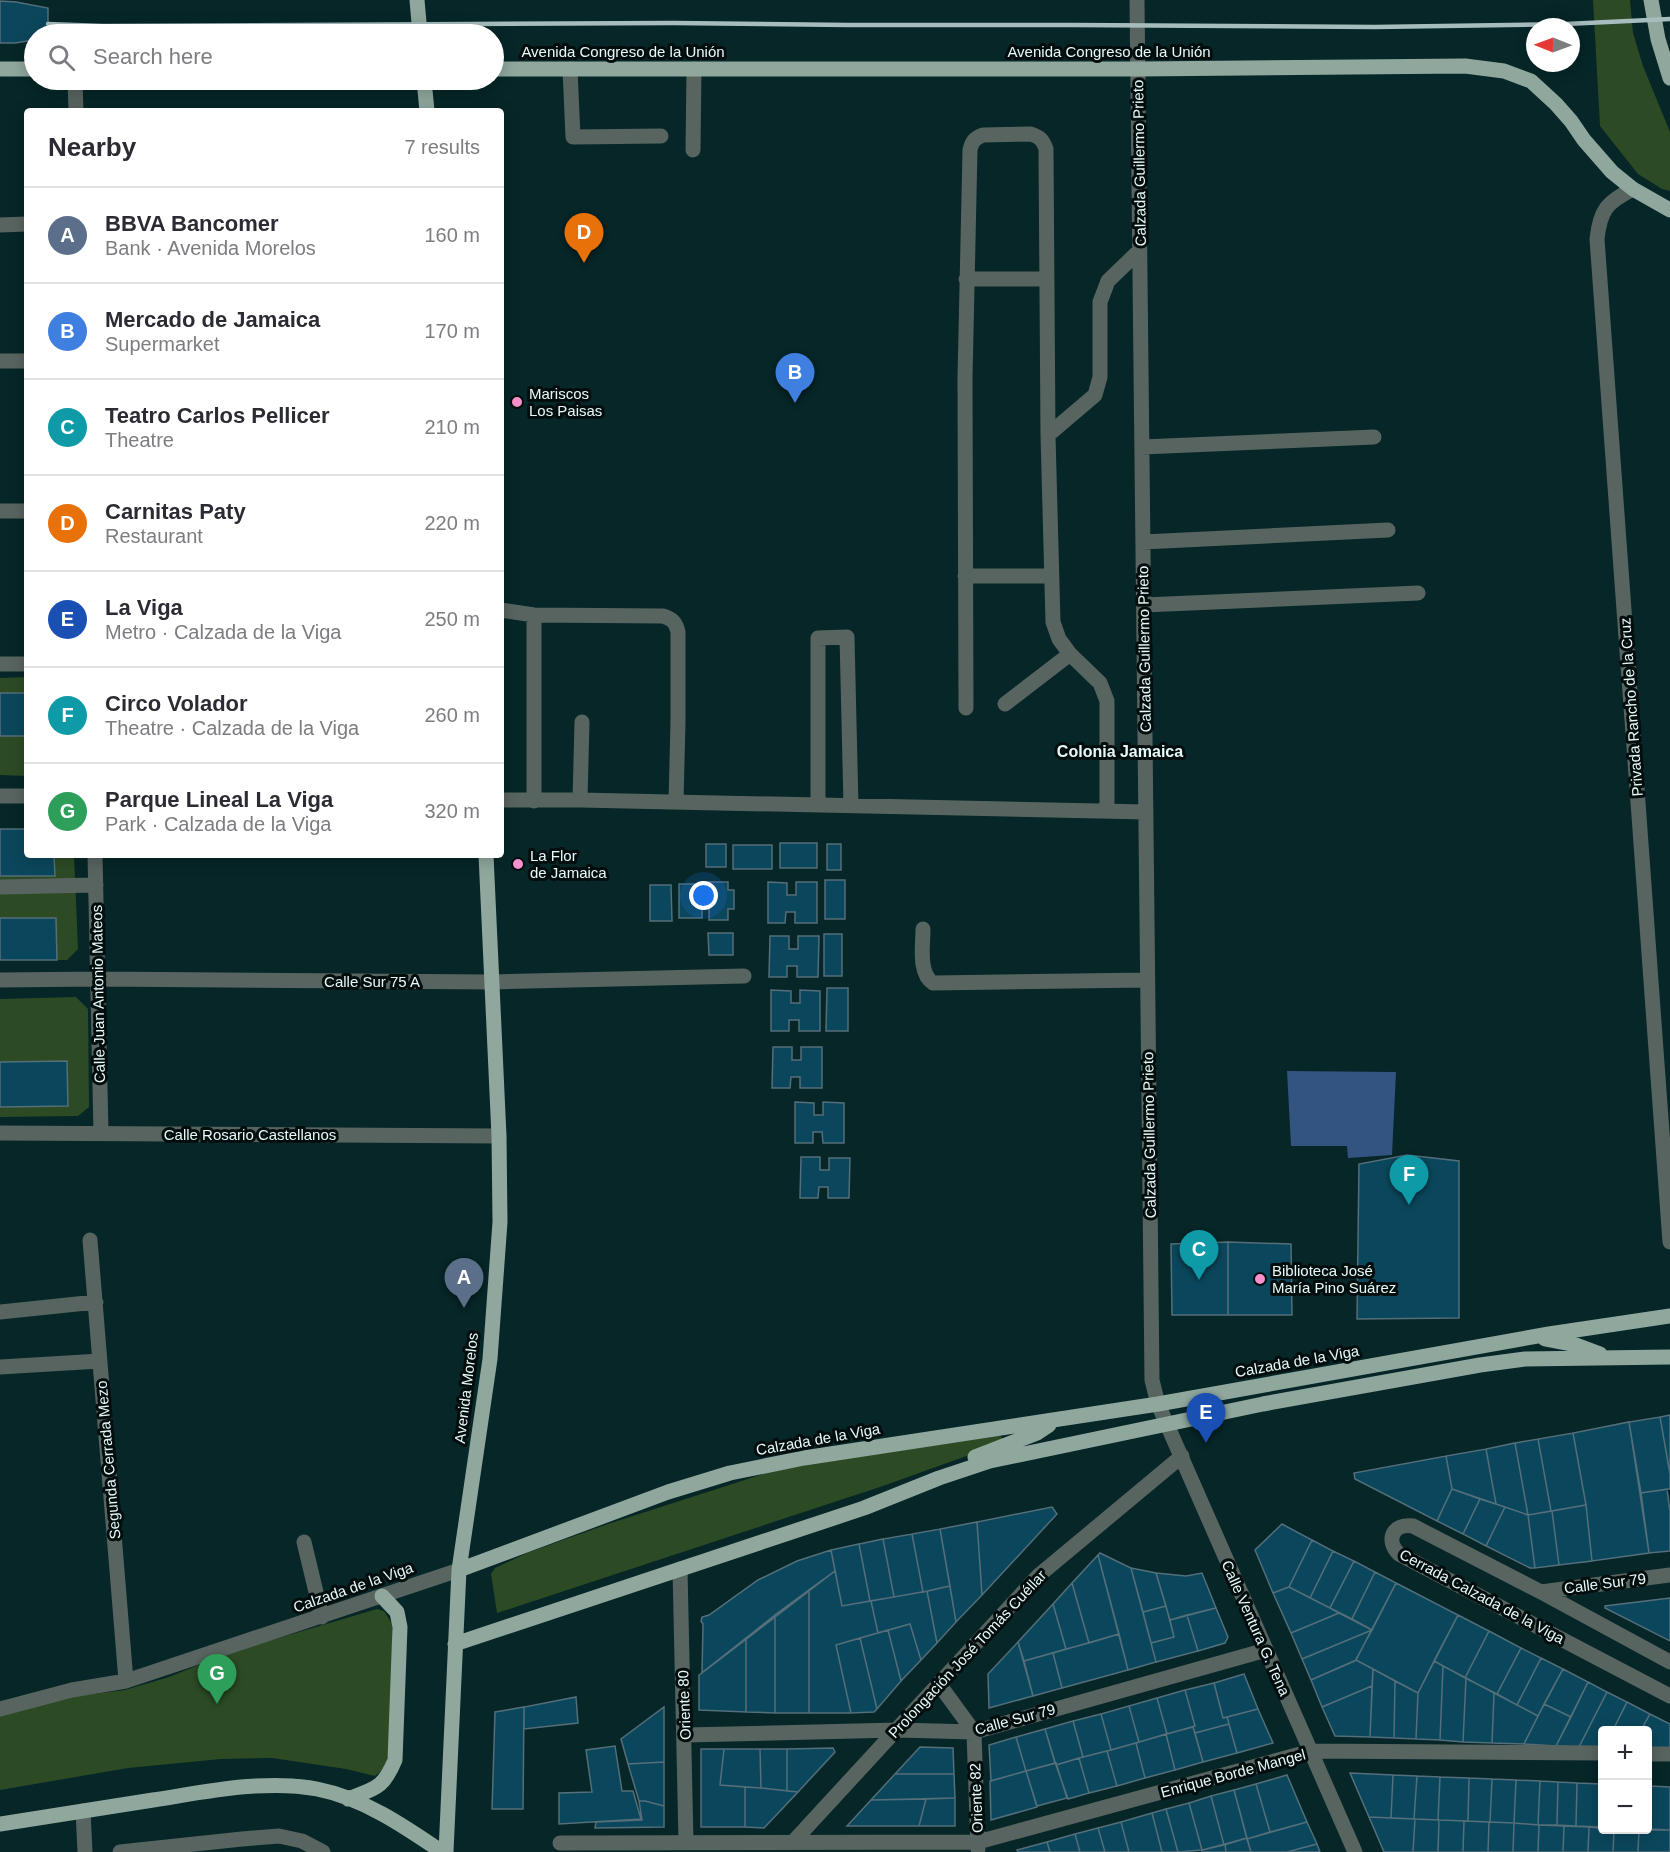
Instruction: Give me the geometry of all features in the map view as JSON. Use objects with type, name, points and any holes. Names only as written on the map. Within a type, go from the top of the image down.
[{"type":"main road","points":[[417,0],[419,24]]},
{"type":"main road","points":[[1650,0],[1658,39],[1670,78]]},
{"type":"main road","name":"Avenida Congreso de la Unión","points":[[504,69],[1138,69],[1466,66],[1504,71],[1530,81],[1556,104],[1612,172],[1633,189],[1670,210]]},
{"type":"main road","points":[[0,69],[24,69]]},
{"type":"main road","points":[[425,90],[427,108]]},
{"type":"main road","name":"Avenida Morelos","points":[[444,1852],[459,1570],[490,1359],[500,1222],[499,1136],[486,858]]},
{"type":"main road","name":"Calzada de la Viga","points":[[459,1570],[668,1492],[730,1473],[804,1458],[1158,1404],[1526,1338],[1670,1316]]},
{"type":"main road","points":[[1526,1338],[1576,1345],[1608,1358]]},
{"type":"main road","points":[[455,1644],[864,1508],[939,1478],[990,1461],[1263,1404],[1479,1365],[1526,1359],[1670,1356]]},
{"type":"main road","points":[[939,1478],[967,1460],[1037,1433],[1058,1420]]},
{"type":"main road","points":[[348,1799],[376,1788],[387,1778],[395,1761],[400,1627],[397,1612],[382,1596]]},
{"type":"main road","points":[[0,1824],[245,1787],[285,1786],[317,1789],[348,1799],[388,1816],[444,1852]]},
{"type":"street","name":"Calzada Guillermo Prieto","points":[[1137,0],[1152,1380],[1158,1404]]},
{"type":"street","points":[[570,69],[573,137],[661,136]]},
{"type":"street","points":[[693,150],[694,69]]},
{"type":"street","points":[[75,90],[76,108]]},
{"type":"street","points":[[966,708],[966,279],[969,150],[976,137],[983,135],[1031,134],[1038,136],[1046,149],[1050,576],[1053,622],[1059,639],[1070,654],[1100,683],[1107,701],[1107,811]]},
{"type":"street","name":"Privada Rancho de la Cruz","points":[[1633,189],[1606,206],[1599,222],[1597,239],[1670,1242]]},
{"type":"street","points":[[0,225],[24,224]]},
{"type":"street","points":[[1048,435],[1095,395],[1100,377],[1100,302],[1108,281],[1140,250]]},
{"type":"street","points":[[966,279],[1047,279]]},
{"type":"street","points":[[0,361],[24,361]]},
{"type":"street","points":[[1142,447],[1374,437]]},
{"type":"street","points":[[0,511],[24,511]]},
{"type":"street","points":[[1143,542],[1388,530]]},
{"type":"street","points":[[965,576],[1050,576]]},
{"type":"street","points":[[1143,605],[1418,593]]},
{"type":"street","points":[[504,610],[534,615],[663,616],[671,618],[678,632],[676,802]]},
{"type":"street","points":[[534,615],[534,801]]},
{"type":"street","points":[[818,805],[818,638],[847,637],[850,806]]},
{"type":"street","points":[[1005,704],[1070,654]]},
{"type":"street","points":[[0,664],[24,664]]},
{"type":"street","points":[[580,800],[582,722]]},
{"type":"street","points":[[0,796],[24,796]]},
{"type":"street","points":[[504,801],[580,800],[1146,812]]},
{"type":"street","name":"Calle Juan Antonio Mateos","points":[[95,858],[101,1133]]},
{"type":"street","points":[[0,887],[96,885]]},
{"type":"street","points":[[923,929],[924,970],[928,980],[933,983],[1147,980]]},
{"type":"street","name":"Calle Sur 75 A","points":[[0,980],[492,982],[744,975]]},
{"type":"street","name":"Calle Rosario Castellanos","points":[[0,1133],[499,1136]]},
{"type":"street","name":"Segunda Cerrada Mezo","points":[[90,1240],[126,1681]]},
{"type":"street","points":[[0,1312],[96,1302]]},
{"type":"street","points":[[0,1367],[100,1361]]},
{"type":"street","name":"Calle Ventura G. Tena","points":[[1158,1404],[1355,1852]]},
{"type":"street","name":"Prolongación José Tomás Cuéllar","points":[[793,1842],[1038,1576],[1182,1456]]},
{"type":"street","name":"Cerrada Calzada de la Viga","points":[[1670,1662],[1413,1526],[1398,1527],[1393,1534],[1391,1542],[1399,1554],[1670,1696]]},
{"type":"street","points":[[304,1542],[322,1617]]},
{"type":"street","name":"Oriente 80","points":[[680,1569],[686,1842]]},
{"type":"street","name":"Calzada de la Viga","points":[[0,1709],[72,1690],[126,1681],[459,1570]]},
{"type":"street","name":"Calle Sur 79","points":[[1541,1592],[1670,1575]]},
{"type":"street","name":"Calle Sur 79","points":[[684,1735],[897,1730],[974,1732],[1266,1650]]},
{"type":"street","points":[[939,1684],[974,1732]]},
{"type":"street","name":"Oriente 82","points":[[974,1732],[978,1847]]},
{"type":"street","name":"Enrique Borde Mangel","points":[[560,1843],[793,1842],[978,1847],[1311,1752],[1598,1753]]},
{"type":"street","points":[[1652,1754],[1670,1754]]},
{"type":"street","points":[[83,1811],[85,1852]]},
{"type":"street","points":[[120,1852],[242,1845],[279,1836],[302,1841],[323,1852]]},
{"type":"green space","points":[[1593,0],[1630,0],[1633,33],[1643,66],[1670,132],[1670,191],[1662,189],[1638,174],[1600,126]]},
{"type":"green space","points":[[24,677],[24,776],[0,775],[0,678]]},
{"type":"green space","points":[[0,829],[24,852],[24,858],[74,858],[78,949],[67,960],[0,960]]},
{"type":"green space","points":[[76,997],[88,1009],[89,1107],[78,1116],[0,1117],[0,999]]},
{"type":"green space","points":[[999,1434],[1003,1439],[972,1454],[883,1486],[497,1613],[491,1574],[495,1568],[527,1553],[608,1524],[782,1468]]},
{"type":"green space","points":[[377,1609],[384,1611],[392,1624],[394,1674],[392,1738],[385,1768],[375,1776],[346,1769],[272,1758],[221,1759],[128,1768],[0,1790],[0,1715],[78,1696],[125,1690],[169,1677],[255,1645]]},
{"type":"water","points":[[1287,1071],[1396,1072],[1392,1155],[1348,1158],[1347,1146],[1291,1146]]},
{"type":"building","points":[[0,1],[48,8],[48,24],[24,24],[24,42],[0,43]]},
{"type":"building","points":[[0,693],[24,693],[24,736],[0,736]]},
{"type":"building","points":[[0,829],[24,829],[24,858],[54,858],[55,876],[0,876]]},
{"type":"building","points":[[780,843],[817,843],[817,868],[780,868]]},
{"type":"building","points":[[706,844],[726,844],[726,867],[706,867]]},
{"type":"building","points":[[827,844],[841,844],[841,870],[827,870]]},
{"type":"building","points":[[733,845],[772,845],[772,869],[733,869]]},
{"type":"building","points":[[825,880],[845,880],[845,919],[825,919]]},
{"type":"building","points":[[709,882],[728,882],[728,890],[734,890],[734,909],[728,909],[728,920],[709,920]]},
{"type":"building","points":[[768,882],[787,883],[787,895],[796,895],[796,882],[817,882],[817,923],[795,923],[795,912],[786,912],[785,923],[768,923]]},
{"type":"building","points":[[679,884],[702,884],[702,918],[679,918]]},
{"type":"building","points":[[650,885],[671,885],[672,921],[650,921]]},
{"type":"building","points":[[0,918],[56,918],[57,960],[0,960]]},
{"type":"building","points":[[708,933],[733,933],[733,955],[709,955]]},
{"type":"building","points":[[824,934],[842,934],[842,976],[824,976]]},
{"type":"building","points":[[770,936],[789,936],[789,949],[798,949],[798,936],[819,936],[818,977],[797,977],[797,966],[787,966],[787,977],[769,977]]},
{"type":"building","points":[[827,988],[848,988],[848,1031],[826,1031]]},
{"type":"building","points":[[771,990],[791,991],[791,1003],[800,1003],[800,990],[820,991],[820,1031],[799,1031],[799,1020],[789,1020],[789,1031],[771,1031]]},
{"type":"building","points":[[773,1047],[792,1047],[792,1060],[801,1060],[801,1047],[822,1047],[822,1088],[800,1088],[800,1077],[791,1077],[790,1088],[772,1088]]},
{"type":"building","points":[[67,1061],[68,1106],[0,1107],[0,1062]]},
{"type":"building","points":[[795,1102],[814,1103],[814,1115],[823,1115],[823,1102],[844,1103],[844,1143],[823,1143],[822,1132],[813,1132],[813,1143],[795,1143]]},
{"type":"building","points":[[1407,1155],[1459,1161],[1459,1318],[1357,1319],[1359,1164]]},
{"type":"building","points":[[801,1157],[820,1157],[820,1170],[829,1170],[829,1158],[850,1158],[849,1198],[828,1198],[828,1187],[819,1187],[818,1198],[800,1198]]},
{"type":"building","name":"Biblioteca José María Pino Suárez","points":[[1228,1242],[1291,1244],[1292,1315],[1228,1315]]},
{"type":"building","points":[[1228,1242],[1228,1315],[1172,1315],[1171,1244]]},
{"type":"building","points":[[1670,1415],[1670,1474],[1660,1417]]},
{"type":"building","points":[[1660,1417],[1670,1474],[1670,1489],[1641,1493],[1629,1422]]},
{"type":"building","points":[[1629,1422],[1649,1553],[1592,1561],[1586,1505],[1573,1433]]},
{"type":"building","points":[[1573,1433],[1586,1505],[1551,1511],[1538,1439]]},
{"type":"building","points":[[1538,1439],[1551,1511],[1528,1515],[1515,1443]]},
{"type":"building","points":[[1515,1443],[1528,1515],[1496,1504],[1486,1449]]},
{"type":"building","points":[[1486,1449],[1496,1504],[1452,1489],[1446,1456]]},
{"type":"building","points":[[1446,1456],[1452,1489],[1437,1521],[1355,1479],[1354,1473]]},
{"type":"building","points":[[1452,1489],[1480,1499],[1463,1534],[1437,1521]]},
{"type":"building","points":[[1667,1489],[1670,1512],[1670,1551],[1649,1553],[1641,1493]]},
{"type":"building","points":[[1480,1499],[1505,1507],[1486,1546],[1463,1534]]},
{"type":"building","points":[[1586,1505],[1592,1561],[1559,1565],[1552,1511]]},
{"type":"building","points":[[1052,1507],[1057,1514],[982,1595],[977,1522]]},
{"type":"building","points":[[1505,1507],[1528,1515],[1535,1568],[1530,1568],[1486,1546]]},
{"type":"building","points":[[1552,1511],[1559,1565],[1535,1568],[1528,1515]]},
{"type":"building","points":[[977,1522],[982,1595],[956,1622],[940,1529]]},
{"type":"building","points":[[1282,1524],[1312,1540],[1289,1587],[1273,1593],[1255,1550]]},
{"type":"building","points":[[940,1529],[950,1586],[923,1592],[912,1534]]},
{"type":"building","points":[[912,1534],[923,1592],[894,1597],[883,1539]]},
{"type":"building","points":[[883,1539],[894,1597],[870,1601],[859,1544]]},
{"type":"building","points":[[1312,1540],[1333,1551],[1310,1598],[1289,1587]]},
{"type":"building","points":[[859,1544],[870,1601],[842,1606],[831,1550]]},
{"type":"building","points":[[831,1550],[835,1571],[702,1673],[702,1617],[709,1615],[758,1580],[797,1561]]},
{"type":"building","points":[[1333,1551],[1354,1561],[1330,1608],[1310,1598]]},
{"type":"building","points":[[1100,1553],[1131,1568],[1156,1662],[1128,1670],[1098,1555]]},
{"type":"building","points":[[1098,1555],[1119,1634],[1089,1643],[1072,1583]]},
{"type":"building","points":[[1354,1561],[1375,1572],[1352,1619],[1330,1608]]},
{"type":"building","points":[[1131,1568],[1156,1573],[1166,1606],[1143,1612]]},
{"type":"building","points":[[835,1571],[842,1606],[871,1601],[878,1633],[836,1645],[851,1713],[809,1713],[809,1590]]},
{"type":"building","points":[[1375,1572],[1396,1583],[1372,1630],[1352,1619]]},
{"type":"building","points":[[1156,1573],[1186,1576],[1202,1573],[1216,1608],[1170,1620]]},
{"type":"building","points":[[1072,1583],[1089,1643],[1066,1649],[1053,1604]]},
{"type":"building","points":[[1396,1583],[1458,1615],[1418,1693],[1356,1660]]},
{"type":"building","points":[[950,1586],[956,1622],[937,1643],[927,1591]]},
{"type":"building","points":[[1289,1587],[1339,1613],[1291,1633],[1273,1593]]},
{"type":"building","points":[[809,1590],[809,1713],[775,1713],[775,1615]]},
{"type":"building","points":[[927,1591],[937,1643],[921,1660],[910,1624],[878,1633],[871,1601]]},
{"type":"building","points":[[1670,1598],[1670,1641],[1605,1608],[1605,1606]]},
{"type":"building","points":[[1053,1604],[1066,1649],[1024,1661],[1018,1642]]},
{"type":"building","points":[[1166,1606],[1174,1637],[1151,1643],[1143,1612]]},
{"type":"building","points":[[1216,1608],[1228,1637],[1225,1643],[1198,1651],[1187,1615]]},
{"type":"building","points":[[1339,1613],[1372,1630],[1302,1659],[1291,1633]]},
{"type":"building","points":[[775,1615],[775,1713],[746,1712],[746,1638]]},
{"type":"building","points":[[1187,1615],[1198,1651],[1156,1662],[1151,1643],[1174,1637],[1170,1620]]},
{"type":"building","points":[[1458,1615],[1489,1631],[1465,1678],[1434,1661]]},
{"type":"building","points":[[910,1624],[921,1660],[901,1681],[888,1630]]},
{"type":"building","points":[[888,1630],[901,1681],[877,1709],[860,1638]]},
{"type":"building","points":[[1372,1630],[1355,1661],[1311,1680],[1302,1659]]},
{"type":"building","points":[[1489,1631],[1521,1648],[1497,1694],[1465,1678]]},
{"type":"building","points":[[1119,1634],[1128,1670],[1062,1688],[1053,1653]]},
{"type":"building","points":[[746,1638],[746,1712],[699,1710],[699,1675]]},
{"type":"building","points":[[860,1638],[877,1709],[874,1712],[851,1713],[836,1645]]},
{"type":"building","points":[[1018,1642],[1033,1696],[989,1708],[988,1674]]},
{"type":"building","points":[[1521,1648],[1541,1658],[1517,1705],[1497,1694]]},
{"type":"building","points":[[1053,1653],[1062,1688],[1033,1696],[1024,1661]]},
{"type":"building","points":[[1541,1658],[1563,1669],[1538,1716],[1517,1705]]},
{"type":"building","points":[[1356,1660],[1373,1669],[1372,1686],[1322,1707],[1311,1680]]},
{"type":"building","points":[[1434,1661],[1443,1666],[1440,1740],[1416,1739],[1418,1693]]},
{"type":"building","points":[[1443,1666],[1466,1678],[1463,1742],[1440,1740]]},
{"type":"building","points":[[1373,1669],[1395,1681],[1394,1738],[1370,1737]]},
{"type":"building","points":[[1563,1669],[1588,1682],[1571,1717],[1544,1704]]},
{"type":"building","points":[[1244,1674],[1258,1709],[1223,1718],[1214,1683]]},
{"type":"building","points":[[1466,1678],[1494,1693],[1492,1743],[1463,1742]]},
{"type":"building","points":[[1395,1681],[1418,1693],[1416,1739],[1394,1738]]},
{"type":"building","points":[[1588,1682],[1607,1692],[1579,1747],[1556,1746]]},
{"type":"building","points":[[1214,1683],[1223,1718],[1227,1717],[1229,1724],[1195,1733],[1185,1690]]},
{"type":"building","points":[[1372,1686],[1370,1737],[1335,1736],[1322,1707]]},
{"type":"building","points":[[1185,1690],[1195,1726],[1167,1734],[1157,1698]]},
{"type":"building","points":[[1607,1692],[1627,1702],[1615,1726],[1598,1726],[1598,1748],[1579,1747]]},
{"type":"building","points":[[1494,1693],[1538,1716],[1524,1744],[1492,1743]]},
{"type":"building","points":[[576,1697],[578,1723],[524,1729],[524,1707]]},
{"type":"building","points":[[1157,1698],[1167,1734],[1139,1742],[1129,1706]]},
{"type":"building","points":[[1627,1702],[1650,1714],[1643,1726],[1615,1726]]},
{"type":"building","points":[[1544,1704],[1571,1717],[1556,1746],[1524,1744]]},
{"type":"building","points":[[1129,1706],[1139,1742],[1111,1750],[1101,1714]]},
{"type":"building","points":[[524,1707],[523,1809],[492,1809],[495,1712]]},
{"type":"building","points":[[664,1707],[664,1762],[628,1764],[621,1739]]},
{"type":"building","points":[[1258,1709],[1273,1743],[1237,1753],[1227,1717]]},
{"type":"building","points":[[1101,1714],[1111,1750],[1083,1757],[1073,1721]]},
{"type":"building","points":[[1650,1714],[1670,1724],[1670,1751],[1652,1750],[1652,1726],[1643,1726]]},
{"type":"building","points":[[1073,1721],[1083,1757],[1056,1765],[1045,1729]]},
{"type":"building","points":[[1229,1724],[1237,1753],[1203,1762],[1195,1733]]},
{"type":"building","points":[[1193,1727],[1203,1762],[1175,1770],[1166,1734]]},
{"type":"building","points":[[1045,1729],[1055,1763],[1026,1771],[1016,1737]]},
{"type":"building","points":[[1166,1734],[1175,1770],[1145,1778],[1136,1743]]},
{"type":"building","points":[[1016,1737],[1026,1771],[991,1781],[989,1745]]},
{"type":"building","points":[[1136,1743],[1145,1778],[1117,1786],[1107,1751]]},
{"type":"building","points":[[615,1746],[622,1791],[633,1791],[641,1819],[559,1824],[559,1793],[592,1792],[586,1750]]},
{"type":"building","points":[[920,1747],[953,1748],[954,1774],[895,1774]]},
{"type":"building","points":[[833,1748],[835,1752],[798,1792],[787,1791],[787,1749]]},
{"type":"building","points":[[701,1749],[724,1749],[720,1785],[745,1787],[745,1827],[701,1827]]},
{"type":"building","points":[[724,1749],[760,1749],[761,1788],[720,1785]]},
{"type":"building","points":[[760,1749],[787,1749],[787,1791],[761,1788]]},
{"type":"building","points":[[1107,1751],[1117,1786],[1089,1793],[1079,1758]]},
{"type":"building","points":[[1079,1758],[1089,1793],[1068,1799],[1056,1765]]},
{"type":"building","points":[[664,1762],[664,1806],[639,1801],[628,1764]]},
{"type":"building","points":[[1056,1763],[1067,1798],[1037,1806],[1026,1771]]},
{"type":"building","points":[[1026,1771],[1037,1807],[991,1820],[990,1781]]},
{"type":"building","points":[[1350,1773],[1393,1775],[1391,1818],[1369,1817]]},
{"type":"building","points":[[895,1774],[954,1774],[955,1798],[871,1800]]},
{"type":"building","points":[[1287,1775],[1307,1822],[1270,1832],[1256,1784]]},
{"type":"building","points":[[1393,1775],[1417,1776],[1414,1819],[1391,1818]]},
{"type":"building","points":[[1417,1776],[1440,1777],[1438,1820],[1414,1819]]},
{"type":"building","points":[[1440,1777],[1469,1778],[1468,1821],[1438,1820]]},
{"type":"building","points":[[1469,1778],[1492,1779],[1490,1822],[1468,1821]]},
{"type":"building","points":[[1492,1779],[1516,1780],[1514,1823],[1490,1822]]},
{"type":"building","points":[[1516,1780],[1540,1781],[1538,1825],[1514,1823]]},
{"type":"building","points":[[1540,1781],[1558,1782],[1557,1825],[1538,1825]]},
{"type":"building","points":[[1558,1782],[1577,1783],[1576,1826],[1557,1825]]},
{"type":"building","points":[[1577,1783],[1598,1784],[1598,1827],[1576,1826]]},
{"type":"building","points":[[1256,1784],[1270,1832],[1247,1839],[1234,1790]]},
{"type":"building","points":[[1652,1786],[1670,1787],[1670,1830],[1652,1829]]},
{"type":"building","points":[[745,1787],[798,1792],[764,1828],[745,1827]]},
{"type":"building","points":[[1234,1790],[1247,1838],[1224,1845],[1211,1796]]},
{"type":"building","points":[[1211,1796],[1224,1845],[1202,1850],[1189,1803]]},
{"type":"building","points":[[955,1798],[955,1826],[919,1826],[926,1799]]},
{"type":"building","points":[[926,1799],[919,1826],[847,1826],[871,1800]]},
{"type":"building","points":[[639,1801],[664,1806],[664,1827],[595,1828],[596,1822],[642,1820]]},
{"type":"building","points":[[1189,1803],[1202,1850],[1178,1852],[1166,1809]]},
{"type":"building","points":[[1166,1809],[1178,1852],[1162,1852],[1152,1813]]},
{"type":"building","points":[[1152,1813],[1162,1852],[1129,1852],[1121,1822]]},
{"type":"building","points":[[1369,1817],[1415,1819],[1413,1852],[1384,1852]]},
{"type":"building","points":[[1415,1819],[1439,1820],[1438,1852],[1413,1852]]},
{"type":"building","points":[[1439,1820],[1464,1821],[1463,1852],[1438,1852]]},
{"type":"building","points":[[1464,1821],[1489,1822],[1488,1852],[1463,1852]]},
{"type":"building","points":[[1121,1822],[1129,1852],[1105,1852],[1098,1828]]},
{"type":"building","points":[[1307,1822],[1317,1844],[1287,1852],[1251,1852],[1247,1839]]},
{"type":"building","points":[[1489,1822],[1514,1823],[1513,1852],[1488,1852]]},
{"type":"building","points":[[1514,1823],[1539,1825],[1538,1852],[1513,1852]]},
{"type":"building","points":[[1539,1825],[1564,1826],[1563,1852],[1538,1852]]},
{"type":"building","points":[[1564,1826],[1589,1827],[1588,1852],[1563,1852]]},
{"type":"building","points":[[1589,1827],[1598,1828],[1598,1834],[1614,1834],[1613,1852],[1588,1852]]},
{"type":"building","points":[[1098,1828],[1105,1852],[1080,1852],[1075,1834]]},
{"type":"building","points":[[1652,1830],[1670,1830],[1670,1852],[1638,1852],[1639,1834],[1652,1834]]},
{"type":"building","points":[[1075,1834],[1080,1852],[1050,1852],[1047,1842]]},
{"type":"building","points":[[1614,1834],[1639,1834],[1638,1852],[1613,1852]]},
{"type":"building","points":[[1247,1838],[1251,1852],[1226,1852],[1225,1844]]},
{"type":"building","points":[[1047,1842],[1050,1852],[1018,1852],[1017,1850]]},
{"type":"building","points":[[1225,1844],[1226,1852],[1202,1852],[1202,1850]]},
{"type":"building","points":[[1317,1844],[1320,1852],[1287,1852]]},
{"type":"railway","points":[[484,24],[1375,27],[1566,24],[1670,19]]},
{"type":"place","name":"Carnitas Paty","points":[[584,263]]},
{"type":"place","name":"Mariscos Los Paisas","points":[[517,402]]},
{"type":"place","name":"Mercado de Jamaica","points":[[795,403]]},
{"type":"place","name":"La Flor de Jamaica","points":[[518,864]]},
{"type":"place","name":"Circo Volador","points":[[1409,1205]]},
{"type":"place","name":"Biblioteca José María Pino Suárez","points":[[1260,1279]]},
{"type":"place","name":"Teatro Carlos Pellicer","points":[[1199,1280]]},
{"type":"place","name":"BBVA Bancomer","points":[[464,1308]]},
{"type":"place","name":"La Viga","points":[[1206,1443]]},
{"type":"place","name":"Parque Lineal La Viga","points":[[217,1704]]},
{"type":"district","name":"Colonia Jamaica","points":[[1120,751]]}]
